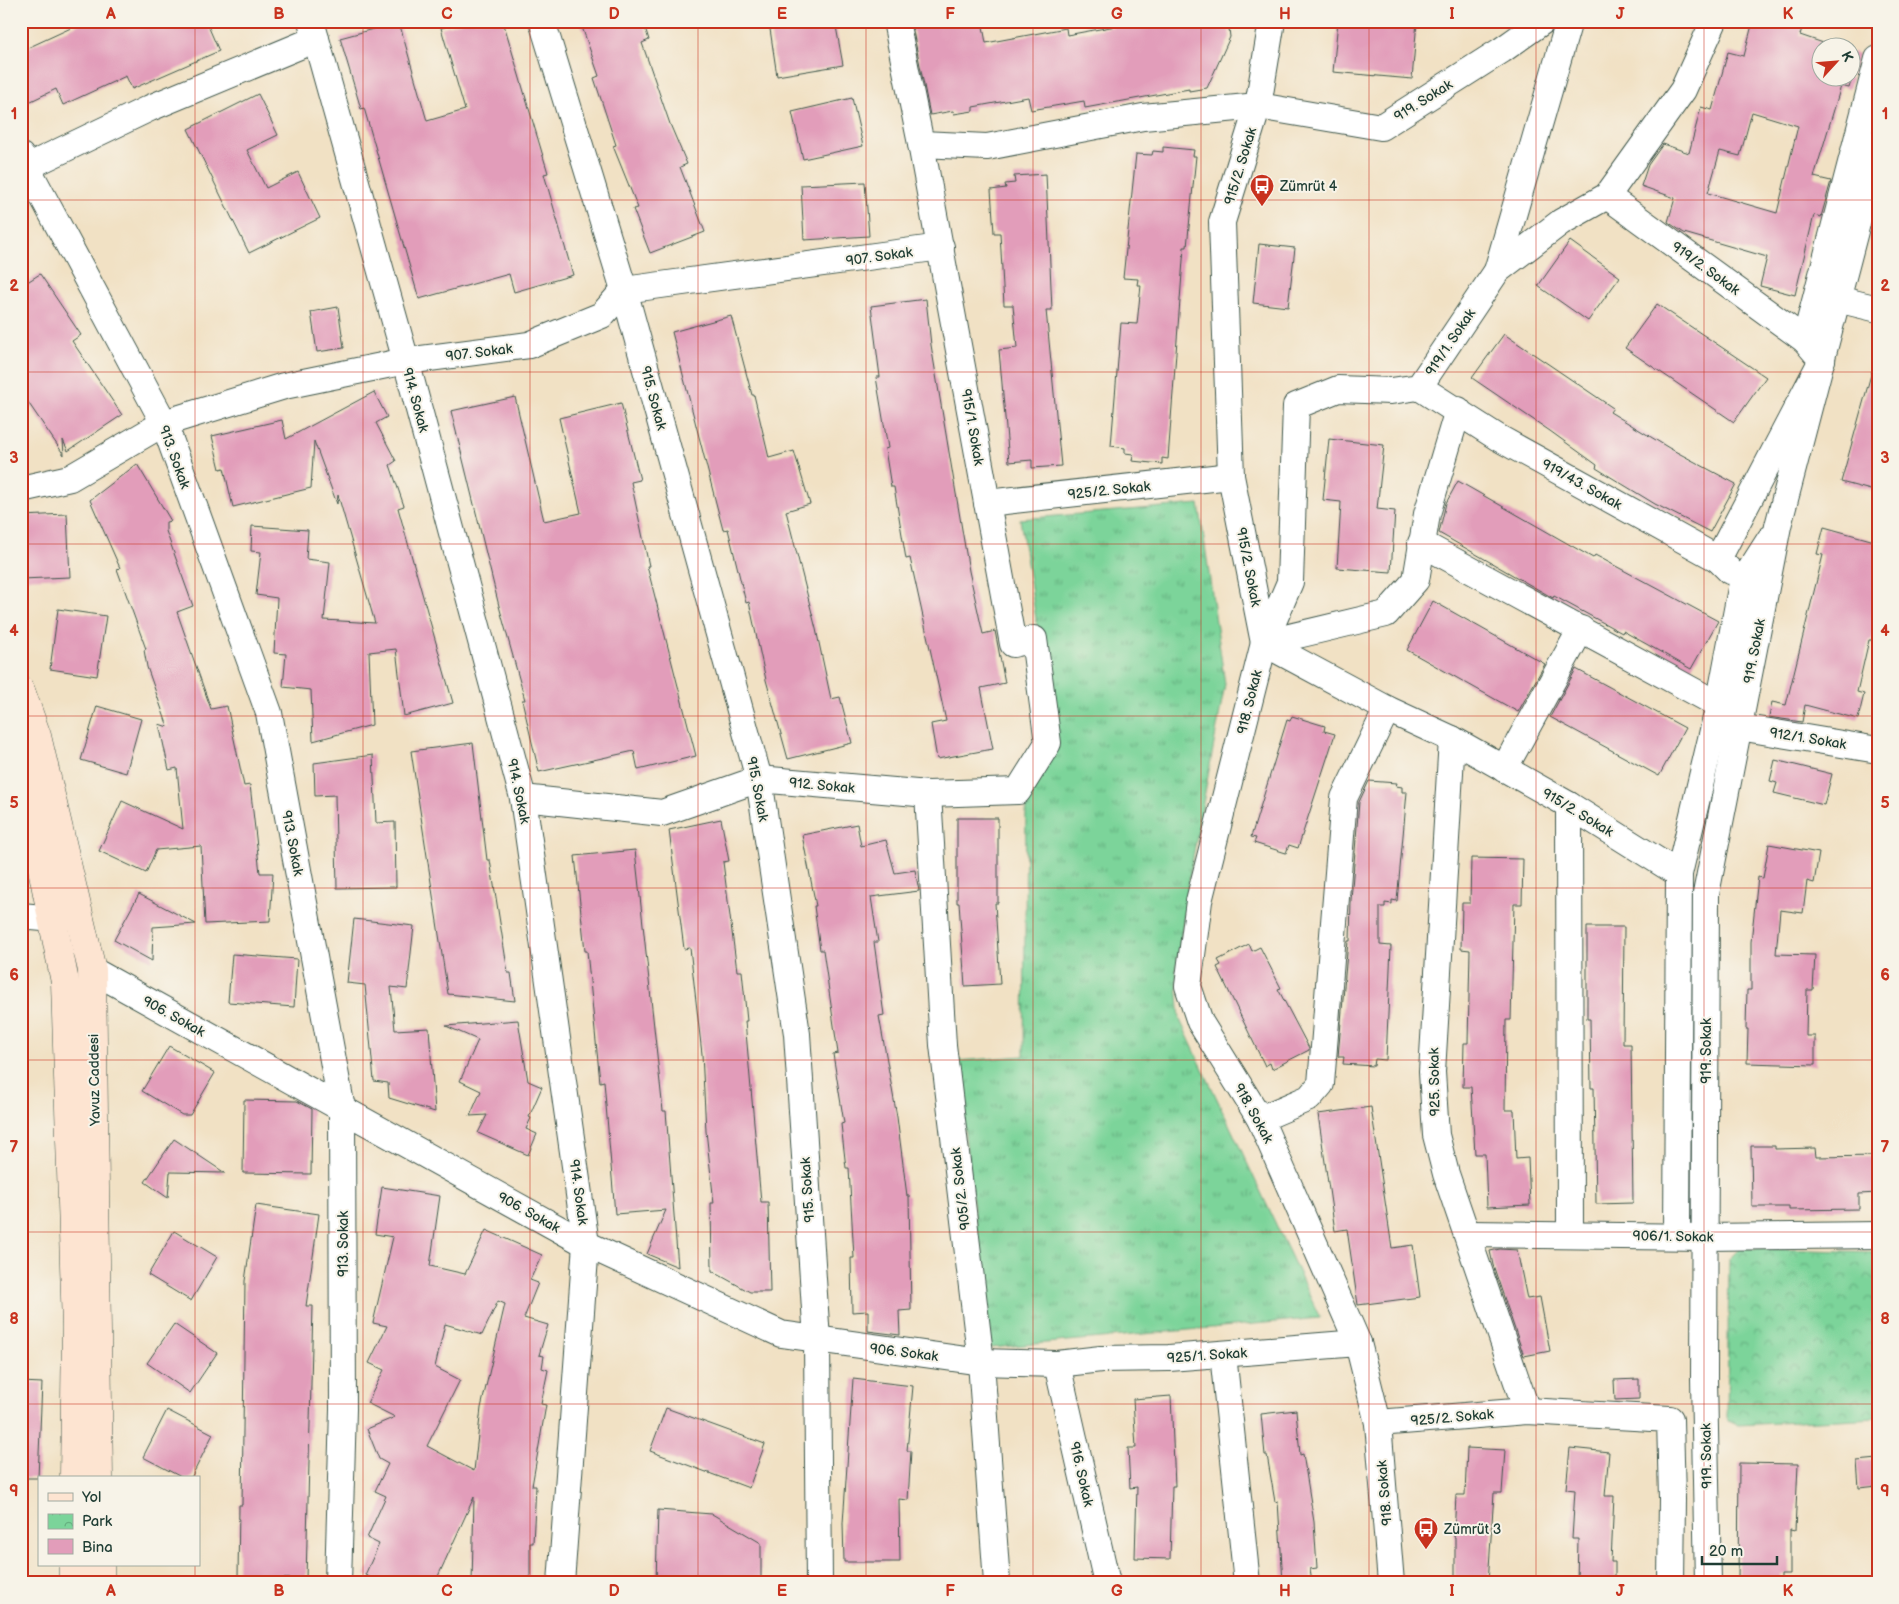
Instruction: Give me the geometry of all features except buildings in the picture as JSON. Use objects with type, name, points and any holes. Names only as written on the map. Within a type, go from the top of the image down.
[{"type":"main road","name":"Yavuz Caddesi","points":[[21,691],[37,736],[92,970],[99,1476]]},
{"type":"main road","name":"Yavuz Caddesi","points":[[21,765],[54,919],[65,982],[76,1327],[74,1476]]},
{"type":"main road","points":[[73,1566],[73,1583]]},
{"type":"main road","points":[[100,1566],[100,1583]]},
{"type":"street","name":"915. Sokak","points":[[542,21],[624,290],[759,779],[798,1034],[817,1340],[819,1583]]},
{"type":"street","name":"915/1. Sokak","points":[[896,21],[922,144],[1013,644],[1034,640],[1048,743],[1018,791],[1008,791]]},
{"type":"street","name":"915/2. Sokak","points":[[1272,21],[1258,106],[1222,222],[1231,476],[1264,643],[1387,709],[1452,740],[1568,805],[1679,874]]},
{"type":"street","name":"919. Sokak","points":[[1258,106],[1381,127],[1502,50],[1543,21]]},
{"type":"street","points":[[1498,271],[1569,21]]},
{"type":"street","name":"919/1. Sokak","points":[[1264,643],[1290,582],[1296,406],[1338,389],[1391,391],[1419,387],[1498,271],[1561,222],[1607,196],[1683,90],[1714,21]]},
{"type":"street","points":[[24,161],[150,108],[314,30]]},
{"type":"street","name":"914. Sokak","points":[[314,30],[406,361],[523,798],[586,1244],[561,1583]]},
{"type":"street","points":[[1822,360],[1805,340],[1878,58]]},
{"type":"street","points":[[922,144],[987,147],[1143,117],[1258,106]]},
{"type":"street","name":"919. Sokak","points":[[1708,1583],[1705,1237],[1706,894],[1778,526],[1878,143]]},
{"type":"street","name":"913. Sokak","points":[[24,161],[164,424],[269,713],[342,1109],[343,1409],[338,1583]]},
{"type":"street","name":"919/2. Sokak","points":[[1607,196],[1805,340]]},
{"type":"street","name":"907. Sokak","points":[[21,489],[70,478],[164,424],[284,386],[406,361],[529,345],[602,315],[624,290],[941,247]]},
{"type":"street","points":[[1837,299],[1878,309]]},
{"type":"street","name":"919. Sokak","points":[[1718,559],[1822,360]]},
{"type":"street","name":"919/43. Sokak","points":[[1419,387],[1458,410],[1497,437],[1718,559],[1742,583]]},
{"type":"street","points":[[1264,643],[1386,614],[1416,580],[1427,514],[1458,410]]},
{"type":"street","name":"925/2. Sokak","points":[[987,503],[1231,476]]},
{"type":"street","name":"919. Sokak","points":[[1677,1236],[1679,874],[1718,705],[1742,583],[1778,526]]},
{"type":"street","points":[[1421,543],[1718,705]]},
{"type":"street","points":[[1504,769],[1581,629]]},
{"type":"street","name":"918. Sokak","points":[[1264,643],[1200,901],[1188,986],[1200,1022],[1260,1119],[1358,1343],[1378,1423],[1391,1583]]},
{"type":"street","points":[[1260,1119],[1309,1098],[1322,1084],[1344,798],[1387,709]]},
{"type":"street","name":"912/1. Sokak","points":[[1739,727],[1878,750]]},
{"type":"street","name":"925. Sokak","points":[[1452,740],[1432,1072],[1436,1135],[1446,1174],[1527,1411]]},
{"type":"street","name":"912. Sokak","points":[[523,798],[662,813],[759,779],[928,794],[1008,791]]},
{"type":"street","name":"905/2. Sokak","points":[[928,794],[943,1045],[981,1362],[996,1583]]},
{"type":"street","points":[[1568,805],[1570,1234]]},
{"type":"street","points":[[21,916],[54,919]]},
{"type":"street","name":"906. Sokak","points":[[92,970],[586,1244],[781,1334],[981,1362],[1057,1364]]},
{"type":"street","name":"906/1. Sokak","points":[[1468,1234],[1705,1237],[1878,1235]]},
{"type":"street","name":"925/1. Sokak","points":[[1057,1364],[1101,1359],[1223,1354],[1358,1343]]},
{"type":"street","points":[[1223,1354],[1247,1583]]},
{"type":"street","name":"916. Sokak","points":[[1057,1364],[1107,1583]]},
{"type":"street","name":"925/2. Sokak","points":[[1378,1423],[1527,1411],[1670,1419],[1672,1499],[1671,1583]]},
{"type":"green space","points":[[1199,504],[1225,684],[1191,868],[1176,970],[1180,1020],[1320,1318],[991,1348],[956,1061],[1024,1056],[1026,805],[1056,744],[1020,519]]},
{"type":"green space","points":[[1740,1248],[1878,1252],[1878,1418],[1738,1425],[1727,1421],[1729,1259]]},
{"type":"place","name":"Zümrüt 4","points":[[1262,207]]},
{"type":"place","name":"Zümrüt 3","points":[[1426,1550]]}]
